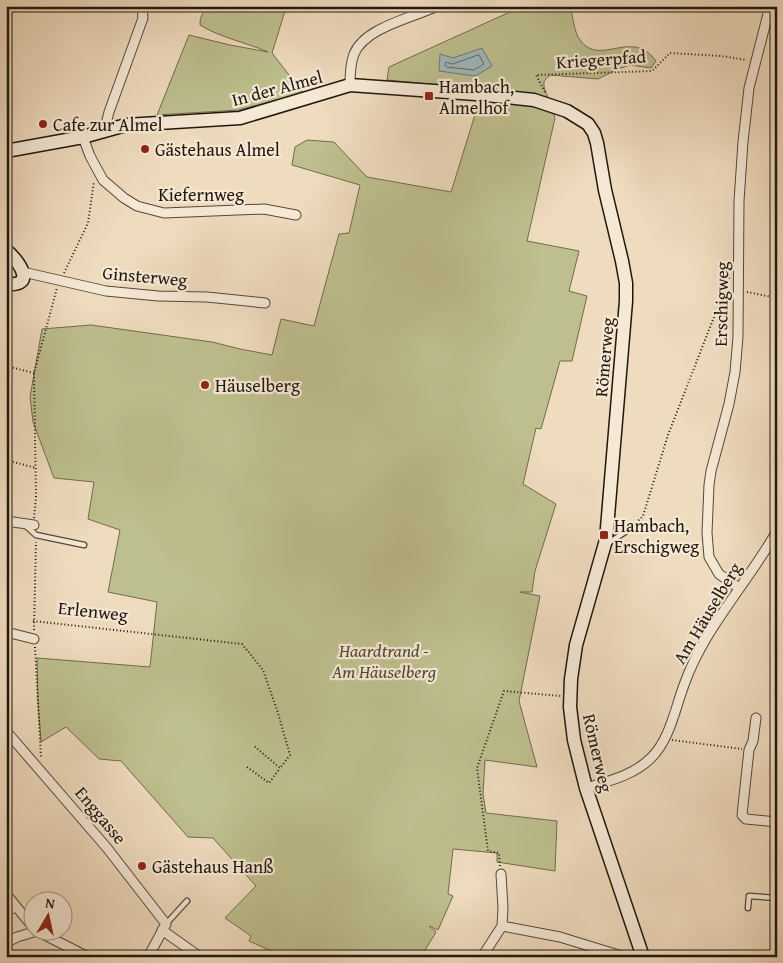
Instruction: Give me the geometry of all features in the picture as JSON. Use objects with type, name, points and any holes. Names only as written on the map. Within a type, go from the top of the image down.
[{"type":"street","points":[[108,130],[107,120],[109,112],[144,18],[142,6]]},
{"type":"street","points":[[350,85],[354,55],[367,38],[376,32],[437,6]]},
{"type":"street","name":"Erschigweg","points":[[739,588],[719,574],[709,557],[711,471],[729,404],[735,372],[738,337],[741,165],[745,118],[755,62],[770,6]]},
{"type":"street","name":"In der Almel","points":[[6,151],[84,137],[126,125],[240,118],[350,85]]},
{"type":"street","name":"Römerweg","points":[[350,85],[534,100],[567,111],[588,124],[594,133],[626,284],[625,319],[605,545],[576,645],[570,696],[574,740],[586,788],[643,957]]},
{"type":"street","name":"Kiefernweg","points":[[84,137],[102,180],[124,198],[150,211],[177,214],[264,209],[296,215]]},
{"type":"street","points":[[6,250],[19,262],[23,272],[18,282],[6,284]]},
{"type":"street","name":"Ginsterweg","points":[[23,272],[106,291],[158,296],[207,297],[265,303]]},
{"type":"street","points":[[6,521],[29,524]]},
{"type":"street","name":"Am Häuselberg","points":[[586,788],[632,772],[652,757],[665,739],[692,664],[715,624],[777,531]]},
{"type":"street","points":[[6,632],[34,639]]},
{"type":"street","points":[[756,718],[749,750],[742,815],[746,819],[777,822]]},
{"type":"street","name":"Enggasse","points":[[6,731],[108,848],[164,927],[200,957]]},
{"type":"street","points":[[482,957],[502,926],[501,874]]},
{"type":"street","points":[[6,894],[22,914]]},
{"type":"street","points":[[6,911],[16,906]]},
{"type":"street","points":[[502,926],[578,941],[625,957]]},
{"type":"street","points":[[148,957],[164,927]]},
{"type":"street","points":[[6,943],[22,936]]},
{"type":"street","points":[[55,940],[88,957]]},
{"type":"lane","points":[[29,524],[36,535],[84,545]]},
{"type":"lane","points":[[605,545],[631,528]]},
{"type":"lane","points":[[748,908],[749,896],[777,898]]},
{"type":"lane","points":[[164,927],[188,901]]},
{"type":"path","name":"Kriegerpfad","points":[[552,106],[536,75],[652,71],[670,53],[721,56],[755,62]]},
{"type":"path","points":[[29,524],[36,497],[34,374],[60,281],[88,223],[96,168]]},
{"type":"path","points":[[631,528],[643,516],[668,435],[728,280],[730,276],[738,271]]},
{"type":"path","points":[[738,290],[777,298]]},
{"type":"path","points":[[6,366],[34,374]]},
{"type":"path","points":[[6,460],[36,468]]},
{"type":"path","name":"Erlenweg","points":[[36,535],[33,621],[242,644],[263,670],[278,713],[290,756],[280,768]]},
{"type":"path","points":[[34,639],[41,759]]},
{"type":"path","points":[[501,874],[499,853],[488,851],[477,768],[504,691],[570,696]]},
{"type":"path","points":[[665,739],[749,750]]},
{"type":"path","points":[[247,766],[269,783],[280,768],[254,746]]},
{"type":"green space","points":[[212,6],[310,6],[285,11],[272,53],[303,93],[238,110],[157,115],[189,35],[268,52],[216,33],[200,25],[203,14]]},
{"type":"green space","name":"Haardtrand - Am Häuselberg","points":[[523,6],[570,6],[578,37],[588,48],[607,50],[637,47],[647,51],[656,61],[651,68],[630,65],[598,79],[550,75],[544,81],[544,87],[555,118],[527,241],[579,251],[569,291],[587,296],[572,361],[560,361],[541,429],[536,428],[523,484],[556,504],[535,571],[532,592],[520,592],[540,596],[519,701],[537,767],[485,760],[483,794],[486,813],[557,821],[555,871],[497,862],[497,853],[453,849],[448,894],[453,896],[438,930],[429,926],[436,932],[421,957],[410,955],[409,957],[363,955],[361,957],[289,957],[249,941],[251,936],[225,918],[256,886],[213,838],[188,837],[121,761],[99,759],[66,727],[41,742],[37,658],[150,667],[157,602],[108,592],[120,530],[88,519],[94,482],[54,478],[33,422],[30,397],[42,329],[91,325],[212,342],[272,355],[281,319],[314,326],[339,234],[349,233],[360,185],[292,165],[295,147],[307,140],[334,142],[367,177],[451,192],[483,89],[387,80],[389,67]]},
{"type":"water","points":[[482,48],[492,66],[475,76],[439,71],[440,54],[453,58]]},
{"type":"place","name":"Hambach, Almelhof","points":[[429,96]]},
{"type":"place","name":"Cafe zur Almel","points":[[43,124]]},
{"type":"place","name":"Gästehaus Almel","points":[[145,149]]},
{"type":"place","name":"Häuselberg","points":[[205,385]]},
{"type":"place","name":"Hambach, Erschigweg","points":[[604,535]]},
{"type":"place","name":"Gästehaus Hanß","points":[[142,866]]}]
